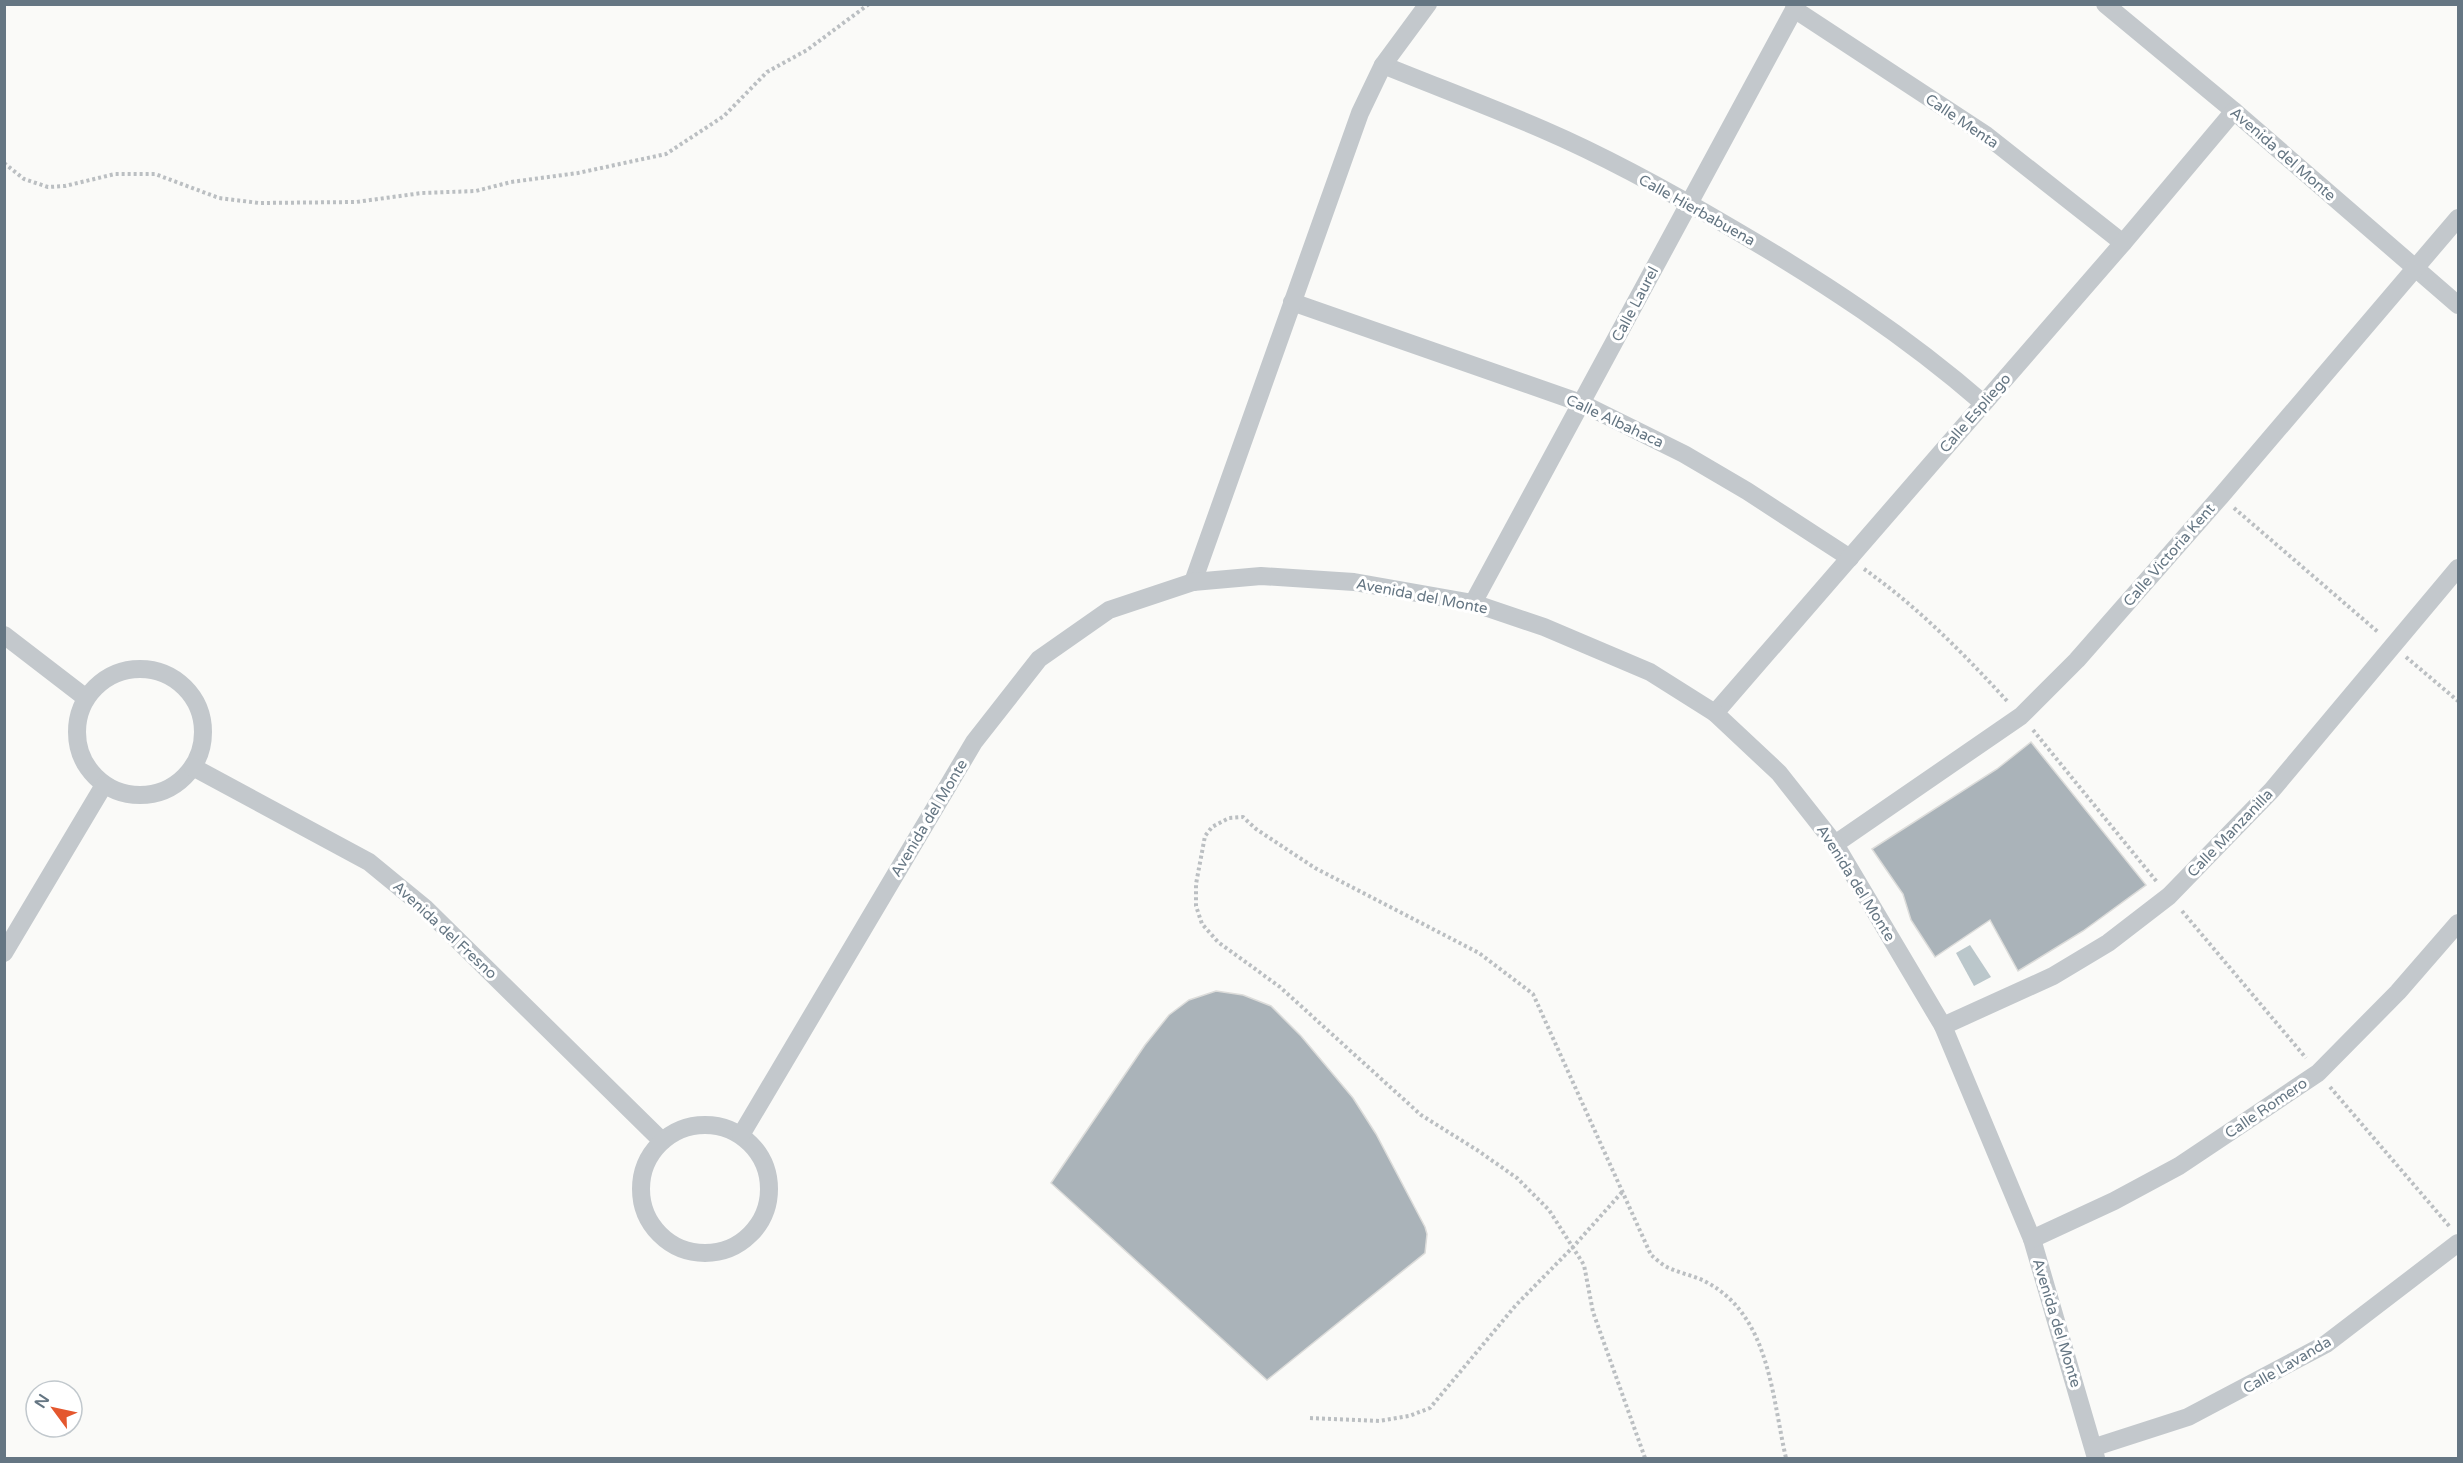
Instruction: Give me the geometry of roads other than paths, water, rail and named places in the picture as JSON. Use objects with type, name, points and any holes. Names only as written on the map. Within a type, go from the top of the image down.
[{"type":"street","points":[[1193,582],[1360,113],[1383,65],[1428,4]]},
{"type":"street","name":"Avenida del Monte","points":[[2105,4],[2234,111],[2458,305]]},
{"type":"street","name":"Calle Laurel","points":[[1473,603],[1796,7]]},
{"type":"street","name":"Calle Menta","points":[[1796,7],[1986,135],[2122,243]]},
{"type":"street","name":"Calle Hierbabuena","points":[[1383,65],[1545,131],[1689,203],[1853,302],[1902,337],[1983,403]]},
{"type":"street","name":"Calle Espliego","points":[[1715,713],[2234,111]]},
{"type":"street","name":"Calle Victoria Kent","points":[[1835,844],[2021,716],[2077,660],[2221,496],[2458,218]]},
{"type":"street","name":"Calle Albahaca","points":[[1292,302],[1581,403],[1684,454],[1747,491],[1850,558]]},
{"type":"street","name":"Calle Manzanilla","points":[[1943,1026],[2053,976],[2108,943],[2169,896],[2272,790],[2458,568]]},
{"type":"street","name":"Avenida del Monte","points":[[741,1135],[974,742],[1039,659],[1109,610],[1193,582],[1261,576],[1354,582],[1473,603],[1544,627],[1650,672],[1715,713],[1779,773],[1835,844],[1943,1026],[2032,1239],[2096,1453]]},
{"type":"street","points":[[4,635],[86,698]]},
{"type":"street","points":[[135,669],[154,670],[172,677],[188,690],[198,708],[203,728],[201,748],[193,767],[179,782],[161,791],[142,795],[122,793],[104,785],[90,771],[80,754],[78,745],[76,735],[78,716],[86,698],[99,683],[116,673],[135,669]]},
{"type":"street","name":"Avenida del Fresno","points":[[193,767],[348,850],[390,877],[425,908],[662,1141]]},
{"type":"street","points":[[4,953],[104,785]]},
{"type":"street","name":"Calle Romero","points":[[2032,1239],[2114,1201],[2179,1166],[2318,1073],[2398,992],[2458,923]]},
{"type":"street","points":[[700,1124],[722,1126],[741,1135],[757,1150],[767,1170],[770,1192],[765,1213],[753,1232],[739,1244],[722,1251],[703,1254],[684,1250],[668,1242],[654,1229],[644,1212],[640,1193],[642,1174],[649,1156],[662,1141],[680,1129],[700,1124]]},
{"type":"street","name":"Calle Lavanda","points":[[2096,1453],[2188,1417],[2326,1344],[2455,1236]]}]
